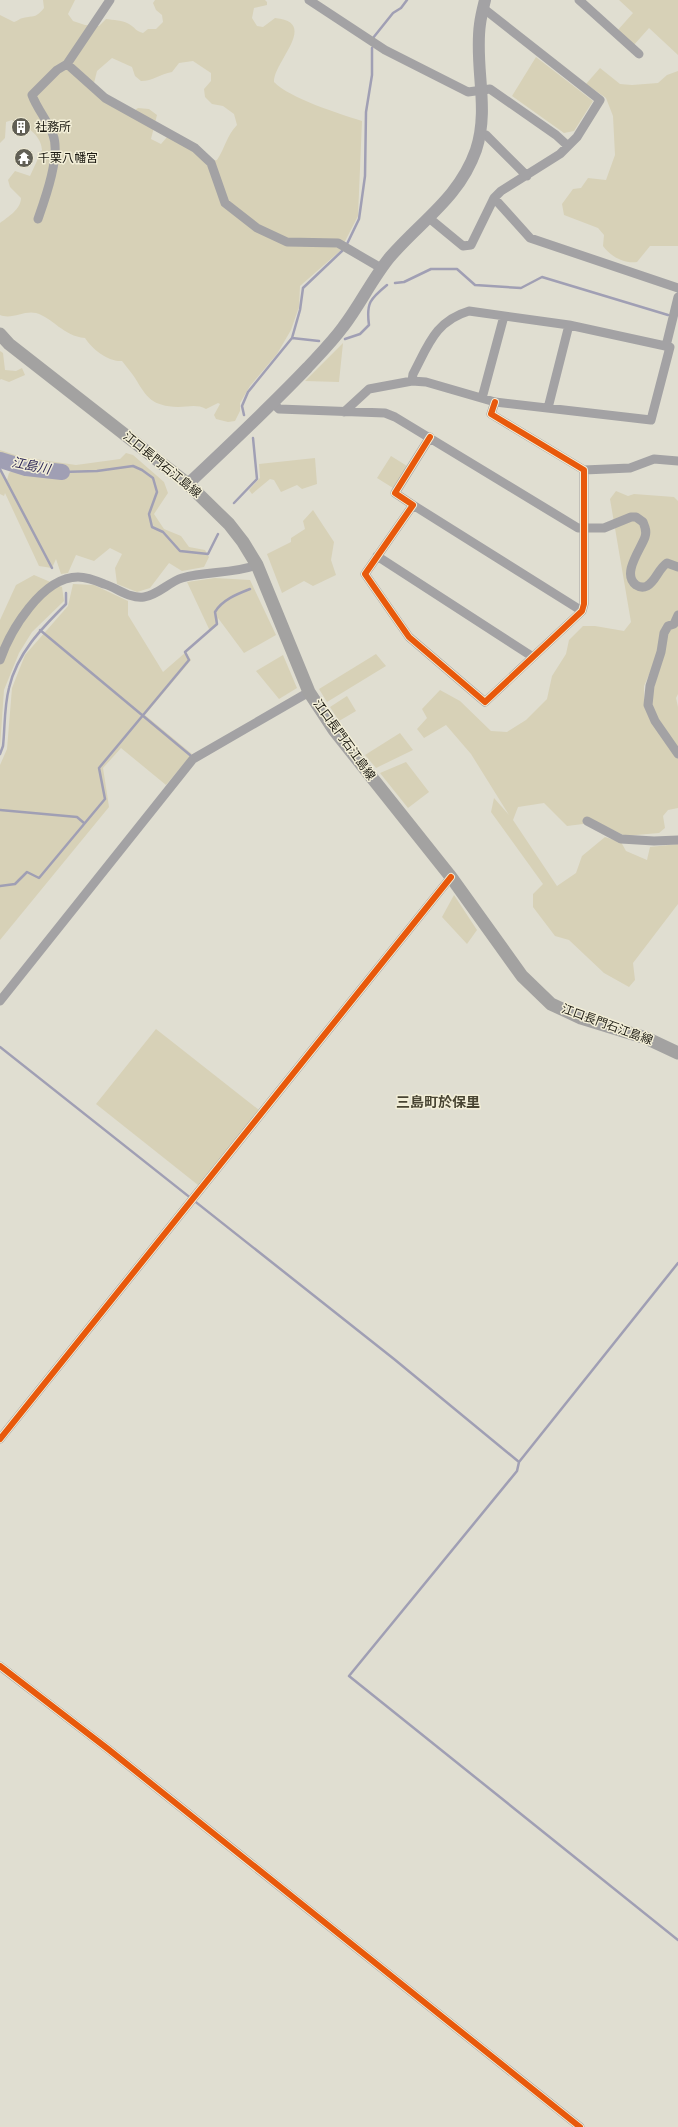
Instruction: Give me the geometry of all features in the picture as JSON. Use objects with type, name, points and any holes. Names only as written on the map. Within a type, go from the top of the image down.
[{"type":"main road","name":"江口長門石江島線","points":[[0,334],[9,344],[188,484],[229,524],[243,542],[257,565],[309,692],[334,730],[451,877],[522,976],[551,1004],[580,1018],[646,1038],[678,1053]]},
{"type":"street","points":[[38,219],[52,173],[54,136],[36,105],[32,94],[57,70],[67,64],[110,0]]},
{"type":"street","points":[[309,0],[385,50],[468,92],[490,89],[556,135],[568,146]]},
{"type":"street","points":[[579,0],[639,54]]},
{"type":"street","points":[[188,484],[273,403],[344,327],[381,268],[405,239],[429,218],[452,194],[461,181],[469,166],[480,135],[481,90],[479,24],[484,4],[600,100],[577,137],[560,154],[501,191],[494,198],[471,245],[463,246],[429,218]]},
{"type":"street","points":[[67,64],[105,98],[195,148],[206,156],[211,163],[225,203],[257,228],[287,242],[338,243],[381,268]]},
{"type":"street","points":[[480,135],[486,135],[527,176]]},
{"type":"street","points":[[494,198],[530,238],[678,288]]},
{"type":"street","points":[[666,346],[678,297]]},
{"type":"street","points":[[344,412],[369,389],[412,381],[426,382],[495,402],[651,420],[670,347],[569,325],[469,311],[462,313],[439,328],[432,335],[412,374],[412,381]]},
{"type":"street","points":[[482,398],[504,316]]},
{"type":"street","points":[[548,408],[569,325]]},
{"type":"street","points":[[495,402],[491,414],[584,470],[630,468],[654,459],[678,461]]},
{"type":"street","points":[[273,403],[279,409],[385,413],[395,417],[578,528],[585,530],[604,528],[631,517],[636,517],[643,522],[646,535],[630,571],[632,582],[637,586],[642,588],[648,586],[663,566],[668,563],[678,567]]},
{"type":"street","points":[[430,438],[395,493],[582,611]]},
{"type":"street","points":[[413,505],[365,574],[409,637],[485,702],[582,611],[584,604],[584,470]]},
{"type":"street","points":[[377,556],[533,657]]},
{"type":"street","points":[[0,660],[19,622],[32,604],[42,593],[65,580],[78,577],[104,584],[128,595],[144,597],[180,579],[204,572],[241,571],[257,565]]},
{"type":"street","points":[[678,615],[674,624],[668,626],[664,633],[661,652],[648,697],[648,704],[655,721],[678,754]]},
{"type":"street","points":[[0,1001],[193,759],[309,692]]},
{"type":"street","points":[[587,821],[621,839],[654,841],[678,840]]},
{"type":"street","points":[[0,1439],[451,877]]},
{"type":"street","points":[[0,1666],[108,1749],[580,2127]]},
{"type":"shaded area","points":[[43,0],[75,0],[68,14],[73,21],[85,25],[99,26],[106,19],[118,20],[131,25],[143,33],[148,29],[156,29],[163,22],[162,15],[156,10],[153,3],[155,0],[265,0],[267,5],[254,8],[252,18],[257,26],[263,27],[275,18],[288,21],[294,27],[294,35],[291,44],[280,64],[274,82],[281,88],[303,100],[362,121],[358,216],[340,251],[300,286],[299,307],[291,330],[277,354],[250,386],[240,403],[240,411],[235,421],[228,422],[216,419],[214,415],[220,404],[218,403],[206,409],[196,406],[178,407],[156,403],[147,396],[122,361],[117,361],[106,357],[96,350],[85,338],[77,337],[64,331],[42,315],[32,312],[9,316],[0,315],[0,223],[19,206],[21,198],[10,187],[8,180],[15,171],[30,176],[42,150],[39,139],[32,131],[12,120],[6,122],[5,138],[0,143],[0,15],[14,22],[22,18],[34,16],[44,8]],"holes":[[[112,58],[132,67],[135,76],[141,81],[149,80],[172,72],[179,63],[193,61],[211,73],[211,81],[204,89],[205,97],[212,104],[223,106],[234,114],[237,125],[231,133],[217,160],[206,162],[196,152],[168,136],[161,144],[151,139],[157,115],[149,109],[138,108],[128,115],[94,83],[97,71]]]},
{"type":"shaded area","points":[[619,0],[678,0],[678,55],[649,28],[633,46],[617,31],[633,13]]},
{"type":"shaded area","points":[[536,57],[593,101],[574,131],[564,133],[512,96]]},
{"type":"shaded area","points":[[600,68],[620,84],[632,85],[658,83],[667,75],[678,71],[678,246],[650,246],[637,262],[627,262],[613,256],[603,246],[604,235],[598,228],[564,215],[562,204],[573,189],[581,188],[588,178],[606,180],[615,155],[613,116],[606,98],[586,84]]},
{"type":"shaded area","points":[[343,343],[339,382],[305,381]]},
{"type":"shaded area","points":[[0,351],[3,353],[5,370],[16,371],[22,368],[25,375],[9,382],[0,380]]},
{"type":"shaded area","points":[[0,450],[21,457],[76,465],[120,459],[126,453],[133,455],[164,482],[168,493],[154,514],[164,529],[181,536],[189,547],[205,550],[209,557],[204,567],[182,571],[169,563],[150,588],[137,592],[117,584],[115,568],[122,554],[110,548],[94,561],[76,555],[68,573],[61,574],[56,559],[52,568],[39,566],[5,493],[4,496],[0,494],[0,471],[7,480],[9,473],[22,464],[0,454]]},
{"type":"shaded area","points":[[391,456],[407,466],[393,488],[377,478]]},
{"type":"shaded area","points":[[315,458],[317,484],[302,489],[297,485],[281,492],[274,480],[270,479],[252,494],[249,490],[260,478],[259,464]]},
{"type":"shaded area","points":[[616,491],[628,496],[634,494],[674,497],[678,501],[678,694],[676,698],[678,707],[678,747],[657,719],[652,707],[651,701],[658,670],[657,657],[644,686],[644,701],[678,759],[678,808],[668,810],[663,816],[665,828],[659,833],[625,836],[587,817],[583,824],[567,826],[544,803],[518,807],[513,820],[557,886],[576,873],[582,856],[605,837],[621,842],[626,851],[647,860],[650,847],[678,844],[678,904],[633,963],[635,980],[629,987],[604,973],[569,940],[555,936],[533,907],[533,894],[543,884],[491,812],[494,798],[509,815],[471,754],[446,725],[424,738],[417,729],[427,718],[422,709],[440,690],[460,701],[491,731],[507,732],[526,720],[547,699],[552,676],[566,654],[569,640],[583,626],[595,626],[624,631],[631,622],[610,499]]},
{"type":"shaded area","points":[[313,510],[334,542],[331,560],[336,575],[313,586],[304,581],[282,593],[267,554],[291,542],[291,538],[305,529],[303,521]]},
{"type":"shaded area","points":[[34,575],[62,587],[64,601],[32,632],[19,653],[4,690],[0,747],[0,620],[16,585]]},
{"type":"shaded area","points":[[215,578],[250,580],[276,635],[244,653],[218,618],[218,625],[210,631],[187,582]]},
{"type":"shaded area","points":[[73,584],[94,585],[128,601],[128,615],[163,672],[186,652],[191,660],[145,715],[192,754],[166,785],[121,748],[103,768],[109,807],[0,940],[0,765],[7,749],[12,688],[25,655],[68,606]]},
{"type":"shaded area","points":[[376,654],[386,666],[327,702],[319,689]]},
{"type":"shaded area","points":[[283,655],[297,688],[279,699],[256,671]]},
{"type":"shaded area","points":[[347,696],[356,711],[339,721],[330,707]]},
{"type":"shaded area","points":[[400,733],[413,750],[376,768],[365,755]]},
{"type":"shaded area","points":[[406,762],[429,792],[408,808],[380,773]]},
{"type":"shaded area","points":[[454,895],[477,930],[467,944],[442,917]]},
{"type":"shaded area","points":[[156,1029],[259,1110],[198,1185],[96,1104]]},
{"type":"waterway","points":[[373,38],[393,13],[401,8],[407,0]]},
{"type":"waterway","points":[[347,244],[359,219],[365,176],[366,112],[372,75],[372,48]]},
{"type":"waterway","points":[[292,338],[300,310],[303,288],[342,251]]},
{"type":"waterway","points":[[395,283],[404,282],[431,269],[457,269],[475,285],[521,288],[542,277],[668,315]]},
{"type":"waterway","points":[[345,339],[360,334],[369,325],[368,311],[370,302],[387,285]]},
{"type":"waterway","points":[[244,415],[242,406],[248,392],[292,338],[319,341]]},
{"type":"waterway","points":[[234,503],[257,479],[253,438]]},
{"type":"waterway","name":"江島川","points":[[0,460],[26,468],[62,472]]},
{"type":"waterway","points":[[62,472],[97,471],[133,466],[142,470],[153,478],[157,492],[149,514],[152,527],[163,532],[180,551],[208,554],[218,534]]},
{"type":"waterway","points":[[0,469],[52,568]]},
{"type":"waterway","points":[[0,886],[15,884],[27,872],[39,878],[105,799],[99,768],[189,660],[185,652],[217,624],[215,612],[218,608],[230,598],[250,589]]},
{"type":"waterway","points":[[0,754],[3,746],[7,695],[13,675],[24,652],[48,622],[66,604],[66,593]]},
{"type":"waterway","points":[[40,630],[190,755]]},
{"type":"waterway","points":[[0,810],[77,817],[84,823]]},
{"type":"waterway","points":[[0,1047],[394,1359],[519,1462],[517,1471],[349,1676],[678,1940]]},
{"type":"waterway","points":[[519,1462],[678,1263]]},
{"type":"cycle path","points":[[430,437],[395,493],[413,505],[365,574],[409,637],[485,702],[582,611],[584,604],[584,470],[491,414],[495,402]]},
{"type":"cycle path","points":[[0,1439],[451,877]]},
{"type":"cycle path","points":[[0,1666],[108,1749],[580,2127]]},
{"type":"place","name":"社務所","points":[[21,127]]},
{"type":"place","name":"千栗八幡宮","points":[[24,158]]},
{"type":"district","name":"三島町於保里","points":[[438,1102]]}]
